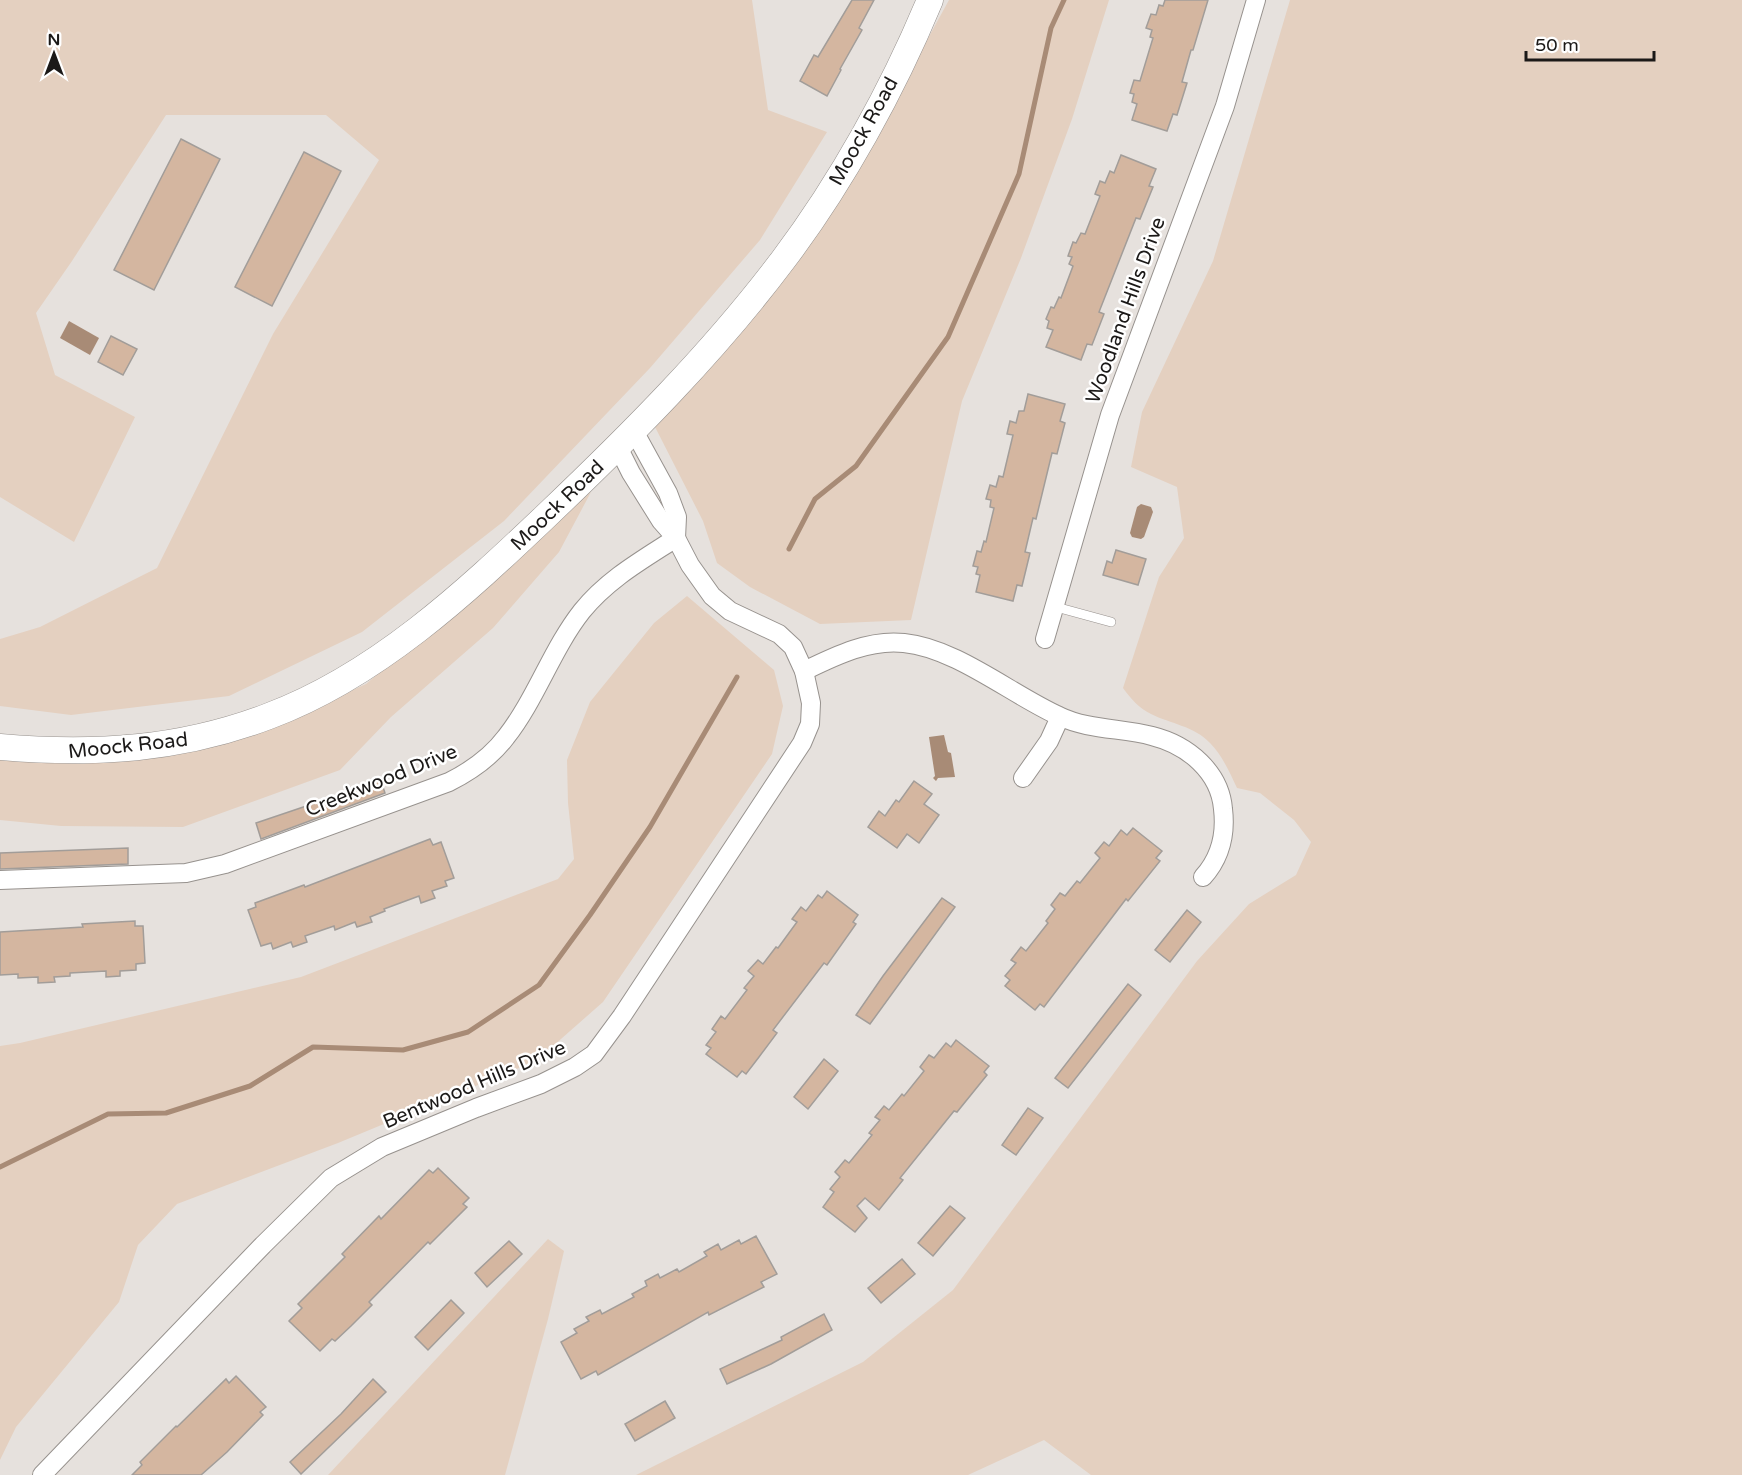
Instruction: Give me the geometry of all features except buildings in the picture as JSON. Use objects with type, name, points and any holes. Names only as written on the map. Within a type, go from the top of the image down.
[{"type":"main road","name":"Moock Road","points":[[0,747],[53,752],[96,752],[196,738],[270,716],[339,682],[378,657],[439,612],[513,548],[626,439],[696,366],[784,259],[851,155],[914,40],[930,0]]},
{"type":"street","name":"Woodland Hills Drive","points":[[1045,639],[1110,415],[1225,106],[1256,0]]},
{"type":"street","name":"Bentwood Hills Drive","points":[[42,1475],[263,1245],[331,1178],[382,1147],[541,1084],[575,1067],[594,1054],[622,1016],[802,743],[810,724],[811,703],[804,671],[793,647],[779,634],[730,611],[712,596],[690,565],[676,538],[661,521],[631,473],[626,439]]},
{"type":"street","name":"Creekwood Drive","points":[[0,880],[186,873],[225,864],[371,812],[457,778],[486,759],[506,738],[565,636],[584,609],[631,566],[676,538]]},
{"type":"street","points":[[804,671],[844,652],[885,642],[923,646],[958,662],[1060,717],[1091,726],[1153,736],[1185,750],[1203,763],[1216,783],[1222,798],[1224,833],[1217,857],[1203,877]]},
{"type":"street","points":[[1023,778],[1049,741],[1060,717]]},
{"type":"lane","points":[[1056,607],[1111,622]]},
{"type":"shaded area","points":[[0,0],[752,0],[768,110],[827,132],[760,240],[650,368],[504,521],[362,632],[229,696],[71,715],[0,706],[0,639],[40,627],[157,568],[273,334],[379,160],[326,115],[166,115],[36,313],[55,375],[135,417],[74,542],[0,497]]},
{"type":"shaded area","points":[[949,0],[1109,0],[1072,119],[1021,258],[962,401],[911,620],[820,624],[750,587],[717,563],[703,521],[654,425],[784,280],[857,168]]},
{"type":"shaded area","points":[[1290,0],[1742,0],[1742,1475],[1091,1475],[1044,1440],[968,1475],[636,1475],[863,1362],[953,1290],[1197,961],[1249,904],[1296,875],[1311,842],[1294,820],[1260,793],[1237,788],[1222,759],[1204,737],[1147,712],[1123,688],[1159,577],[1184,538],[1177,487],[1131,467],[1142,412],[1213,261]]},
{"type":"shaded area","points":[[69,321],[99,338],[90,355],[60,338]]},
{"type":"shaded area","points":[[591,492],[559,552],[493,628],[391,717],[340,770],[183,827],[61,826],[0,820],[0,758],[83,764],[177,753],[289,719],[366,684]]},
{"type":"shaded area","points":[[1141,504],[1151,507],[1153,512],[1144,537],[1141,539],[1132,537],[1130,533],[1137,507]]},
{"type":"shaded area","points":[[687,596],[774,670],[783,706],[772,754],[603,1002],[536,1061],[338,1143],[177,1204],[138,1245],[119,1302],[16,1427],[0,1460],[0,1046],[301,977],[558,879],[574,859],[568,803],[567,760],[590,702],[654,623]]},
{"type":"shaded area","points":[[944,735],[948,752],[951,753],[955,777],[938,778],[936,781],[933,778],[935,776],[929,737]]},
{"type":"shaded area","points":[[548,1239],[564,1251],[548,1319],[505,1475],[328,1475]]},
{"type":"waterway","points":[[789,549],[815,499],[856,466],[948,337],[1019,174],[1051,28],[1064,0]]},
{"type":"waterway","points":[[0,1167],[108,1114],[166,1113],[250,1086],[313,1047],[403,1050],[468,1032],[539,985],[650,827],[737,677]]}]
